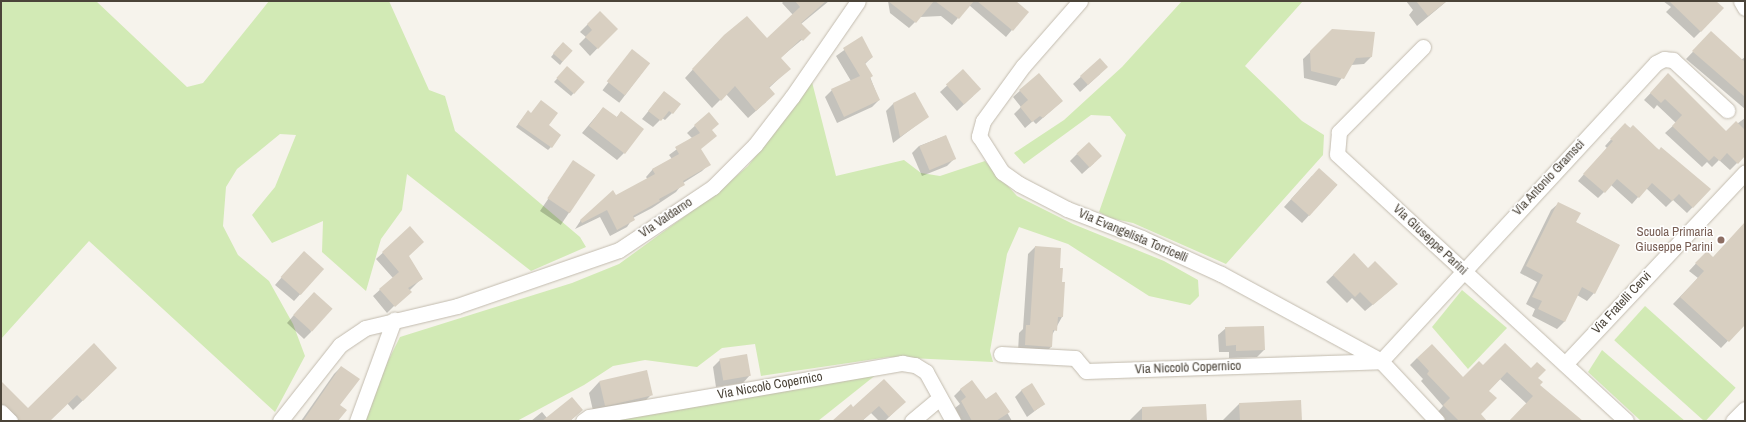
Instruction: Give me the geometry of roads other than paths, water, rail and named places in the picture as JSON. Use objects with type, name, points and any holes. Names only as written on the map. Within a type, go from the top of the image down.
[{"type":"street","name":"Via Valdarno","points":[[280,421],[340,345],[364,328],[458,306],[618,250],[713,187],[755,145],[792,97],[858,1]]},
{"type":"street","name":"Via Evangelista Torricelli","points":[[1080,1],[1023,66],[983,121],[979,136],[1002,172],[1018,184],[1067,209],[1142,238],[1221,274],[1381,361],[1430,418]]},
{"type":"street","points":[[1741,1],[1745,8]]},
{"type":"street","name":"Via Giuseppe Parini","points":[[1423,47],[1339,132],[1337,154],[1626,421]]},
{"type":"street","name":"Via Antonio Gramsci","points":[[1381,361],[1656,63],[1664,59],[1673,60],[1727,110]]},
{"type":"street","name":"Via Fratelli Cervi","points":[[1565,364],[1745,172]]},
{"type":"street","points":[[357,421],[394,320]]},
{"type":"street","name":"Via Niccolò Copernico","points":[[1001,354],[1075,358],[1086,371],[1381,361]]},
{"type":"street","name":"Via Niccolò Copernico","points":[[583,421],[589,417],[902,363],[915,365],[926,372],[938,399],[953,421]]},
{"type":"street","points":[[912,421],[938,399]]},
{"type":"street","points":[[1733,421],[1745,408]]},
{"type":"street","points":[[1,412],[10,421]]},
{"type":"place","name":"Scuola Primaria Giuseppe Parini","points":[[1721,240]]}]
